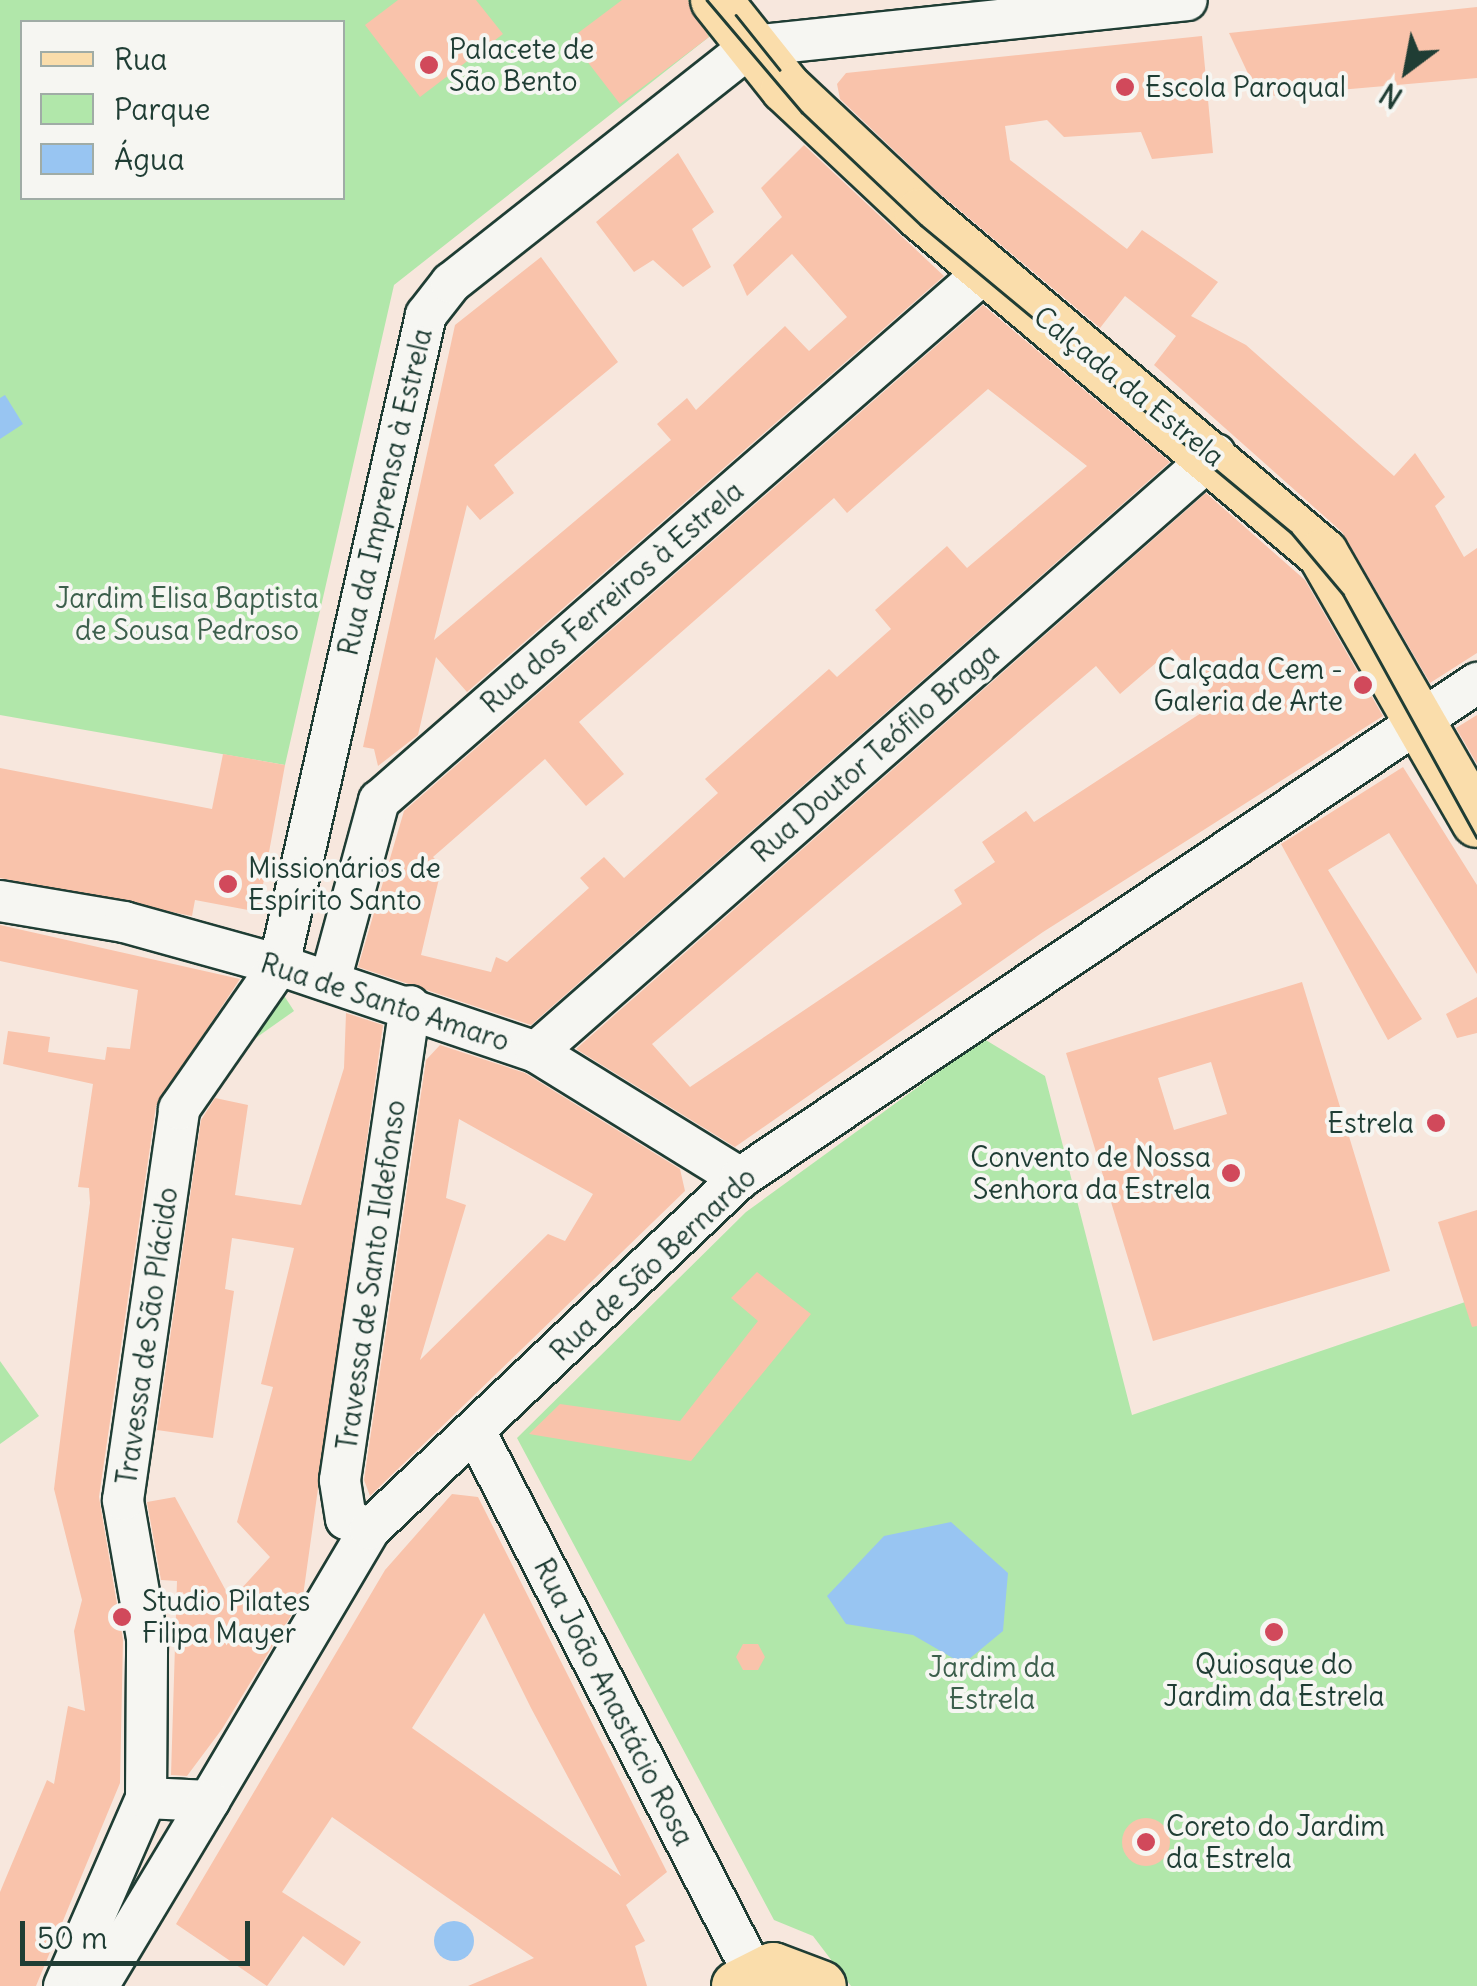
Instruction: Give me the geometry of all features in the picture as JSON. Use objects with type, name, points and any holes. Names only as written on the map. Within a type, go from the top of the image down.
[{"type":"main road","name":"Calçada da Estrela","points":[[716,0],[751,46],[987,270],[1215,454],[1323,554],[1477,822]]},
{"type":"main road","points":[[746,1980],[794,1969],[822,1986]]},
{"type":"street","points":[[751,46],[1187,0]]},
{"type":"street","name":"Rua da Imprensa à Estrela","points":[[279,965],[426,315],[451,283],[751,46]]},
{"type":"street","name":"Rua dos Ferreiros à Estrela","points":[[330,982],[379,801],[987,270]]},
{"type":"street","name":"Rua Doutor Teófilo Braga","points":[[536,1052],[1215,454]]},
{"type":"street","name":"Rua de São Bernardo","points":[[98,1986],[370,1529],[740,1178],[1477,684]]},
{"type":"street","name":"Rua de Santo Amaro","points":[[0,901],[124,922],[279,965],[410,1006],[536,1052],[740,1178]]},
{"type":"street","name":"Travessa de São Plácido","points":[[146,1798],[148,1638],[124,1500],[178,1108],[279,965]]},
{"type":"street","name":"Travessa de Santo Ildefonso","points":[[370,1529],[346,1519],[340,1480],[410,1006]]},
{"type":"street","name":"Rua João Anastácio Rosa","points":[[475,1431],[746,1980]]},
{"type":"street","points":[[64,1986],[146,1798],[209,1801]]},
{"type":"green space","name":"Jardim Elisa Baptista de Sousa Pedroso","points":[[0,0],[689,0],[714,33],[394,285],[285,765],[0,715]]},
{"type":"green space","points":[[283,994],[294,1011],[243,1047]]},
{"type":"green space","name":"Jardim da Estrela","points":[[984,1039],[1045,1076],[1132,1415],[1477,1298],[1477,1986],[851,1986],[813,1936],[774,1920],[517,1438],[746,1212]]},
{"type":"green space","points":[[0,1361],[39,1416],[0,1444]]},
{"type":"water","points":[[5,395],[23,424],[0,439],[0,398]]},
{"type":"water","points":[[951,1522],[1008,1573],[1003,1631],[963,1664],[913,1635],[846,1624],[827,1596],[884,1536]]},
{"type":"water","points":[[454,1921],[468,1927],[474,1941],[468,1955],[454,1961],[440,1955],[434,1941],[440,1927]]},
{"type":"building","name":"Palacete de São Bento","points":[[398,0],[476,0],[503,34],[420,97],[365,25]]},
{"type":"building","points":[[622,0],[688,0],[709,37],[620,104],[570,39]]},
{"type":"building","points":[[1477,7],[1477,78],[1259,97],[1229,33]]},
{"type":"building","points":[[1202,36],[1213,153],[1152,159],[1141,132],[1064,137],[1047,120],[1005,126],[1010,160],[1127,249],[1142,230],[1218,282],[1191,316],[1246,345],[1394,476],[1415,453],[1445,497],[1435,506],[1464,557],[1477,548],[1477,653],[1430,683],[1342,532],[1154,365],[1176,336],[1125,296],[1100,328],[939,193],[840,99],[837,84],[846,73]]},
{"type":"building","points":[[804,145],[944,276],[467,692],[436,657],[418,735],[378,766],[374,749],[363,747],[455,325],[541,257],[618,362],[494,465],[514,493],[480,520],[467,505],[434,640],[671,440],[657,424],[687,398],[696,410],[785,326],[809,351],[847,317],[792,254],[747,296],[733,265],[782,217],[761,188]]},
{"type":"building","points":[[678,153],[714,212],[692,229],[711,267],[683,287],[653,260],[634,272],[596,222]]},
{"type":"building","points":[[983,305],[1170,462],[531,1025],[358,967],[404,811]],"holes":[[[988,389],[1087,466],[967,568],[947,546],[875,610],[891,629],[837,677],[829,669],[705,779],[718,793],[624,878],[604,857],[580,878],[589,888],[507,962],[496,957],[491,972],[421,955],[442,866],[433,857],[545,759],[586,806],[624,774],[579,722],[834,498],[847,513]]]},
{"type":"building","points":[[1206,493],[1305,580],[1383,716],[1043,932],[735,1147],[576,1049]],"holes":[[[1172,649],[1218,702],[1034,822],[1026,811],[982,842],[995,862],[954,890],[962,904],[690,1087],[652,1044],[1096,666],[1120,694]]]},
{"type":"building","points":[[1477,715],[1477,764],[1456,728]]},
{"type":"building","points":[[223,754],[285,765],[258,912],[195,900],[192,916],[0,878],[0,768],[212,809]]},
{"type":"building","points":[[1403,767],[1477,885],[1477,974],[1389,833],[1328,870],[1422,1019],[1388,1040],[1281,844]]},
{"type":"building","points":[[0,925],[240,979],[156,1106],[99,1497],[123,1640],[120,1783],[36,1986],[0,1986],[0,1892],[47,1780],[54,1784],[68,1706],[85,1711],[74,1631],[82,1600],[54,1489],[90,1203],[89,1188],[78,1187],[93,1084],[3,1064],[8,1031],[50,1037],[48,1052],[105,1060],[107,1047],[130,1049],[138,990],[0,961]]},
{"type":"building","name":"Convento de Nossa Senhora da Estrela","points":[[1302,982],[1390,1271],[1153,1341],[1066,1053]],"holes":[[[1211,1062],[1227,1114],[1174,1130],[1158,1078]]]},
{"type":"building","points":[[1477,997],[1477,1033],[1457,1038],[1446,1014]]},
{"type":"building","points":[[346,1013],[383,1025],[303,1596],[222,1729],[187,1776],[171,1775],[177,1581],[161,1580],[147,1502],[175,1497],[231,1600],[270,1557],[237,1522],[273,1387],[261,1384],[294,1248],[232,1238],[225,1289],[234,1291],[213,1438],[157,1430],[201,1120],[215,1098],[248,1105],[235,1195],[301,1205],[344,1068]]},
{"type":"building","points":[[440,1045],[525,1073],[680,1169],[685,1191],[370,1496],[364,1480],[426,1060]],"holes":[[[459,1119],[593,1194],[565,1241],[548,1234],[420,1360],[466,1205],[446,1198]]]},
{"type":"building","points":[[1477,1210],[1477,1326],[1472,1327],[1438,1222]]},
{"type":"building","points":[[757,1272],[811,1314],[691,1461],[529,1434],[560,1404],[680,1421],[758,1321],[731,1298]]},
{"type":"building","points":[[452,1494],[478,1497],[667,1872],[626,1905],[645,1941],[635,1946],[647,1986],[468,1986],[534,1958],[332,1817],[282,1892],[361,1942],[344,1966],[303,1936],[267,1986],[176,1924],[385,1570]],"holes":[[[484,1613],[621,1876],[412,1728]]]},
{"type":"building","points":[[743,1644],[758,1644],[765,1657],[758,1670],[743,1670],[736,1657]]},
{"type":"building","name":"Coreto do Jardim da Estrela","points":[[1146,1818],[1163,1825],[1170,1842],[1163,1859],[1146,1866],[1129,1859],[1122,1842],[1129,1825]]},
{"type":"tram line","points":[[707,0],[802,112],[921,225],[1291,532],[1343,594],[1477,838]]},
{"type":"tram line","points":[[736,15],[780,70]]},
{"type":"place","name":"Palacete de São Bento","points":[[429,65]]},
{"type":"place","name":"Escola Paroqual","points":[[1125,87]]},
{"type":"place","name":"Calçada Cem - Galeria de Arte","points":[[1363,685]]},
{"type":"place","name":"Missionários de Espírito Santo","points":[[228,884]]},
{"type":"place","name":"Estrela","points":[[1436,1123]]},
{"type":"place","name":"Convento de Nossa Senhora da Estrela","points":[[1231,1173]]},
{"type":"place","name":"Studio Pilates Filipa Mayer","points":[[122,1617]]},
{"type":"place","name":"Quiosque do Jardim da Estrela","points":[[1274,1632]]},
{"type":"place","name":"Coreto do Jardim da Estrela","points":[[1146,1842]]}]
